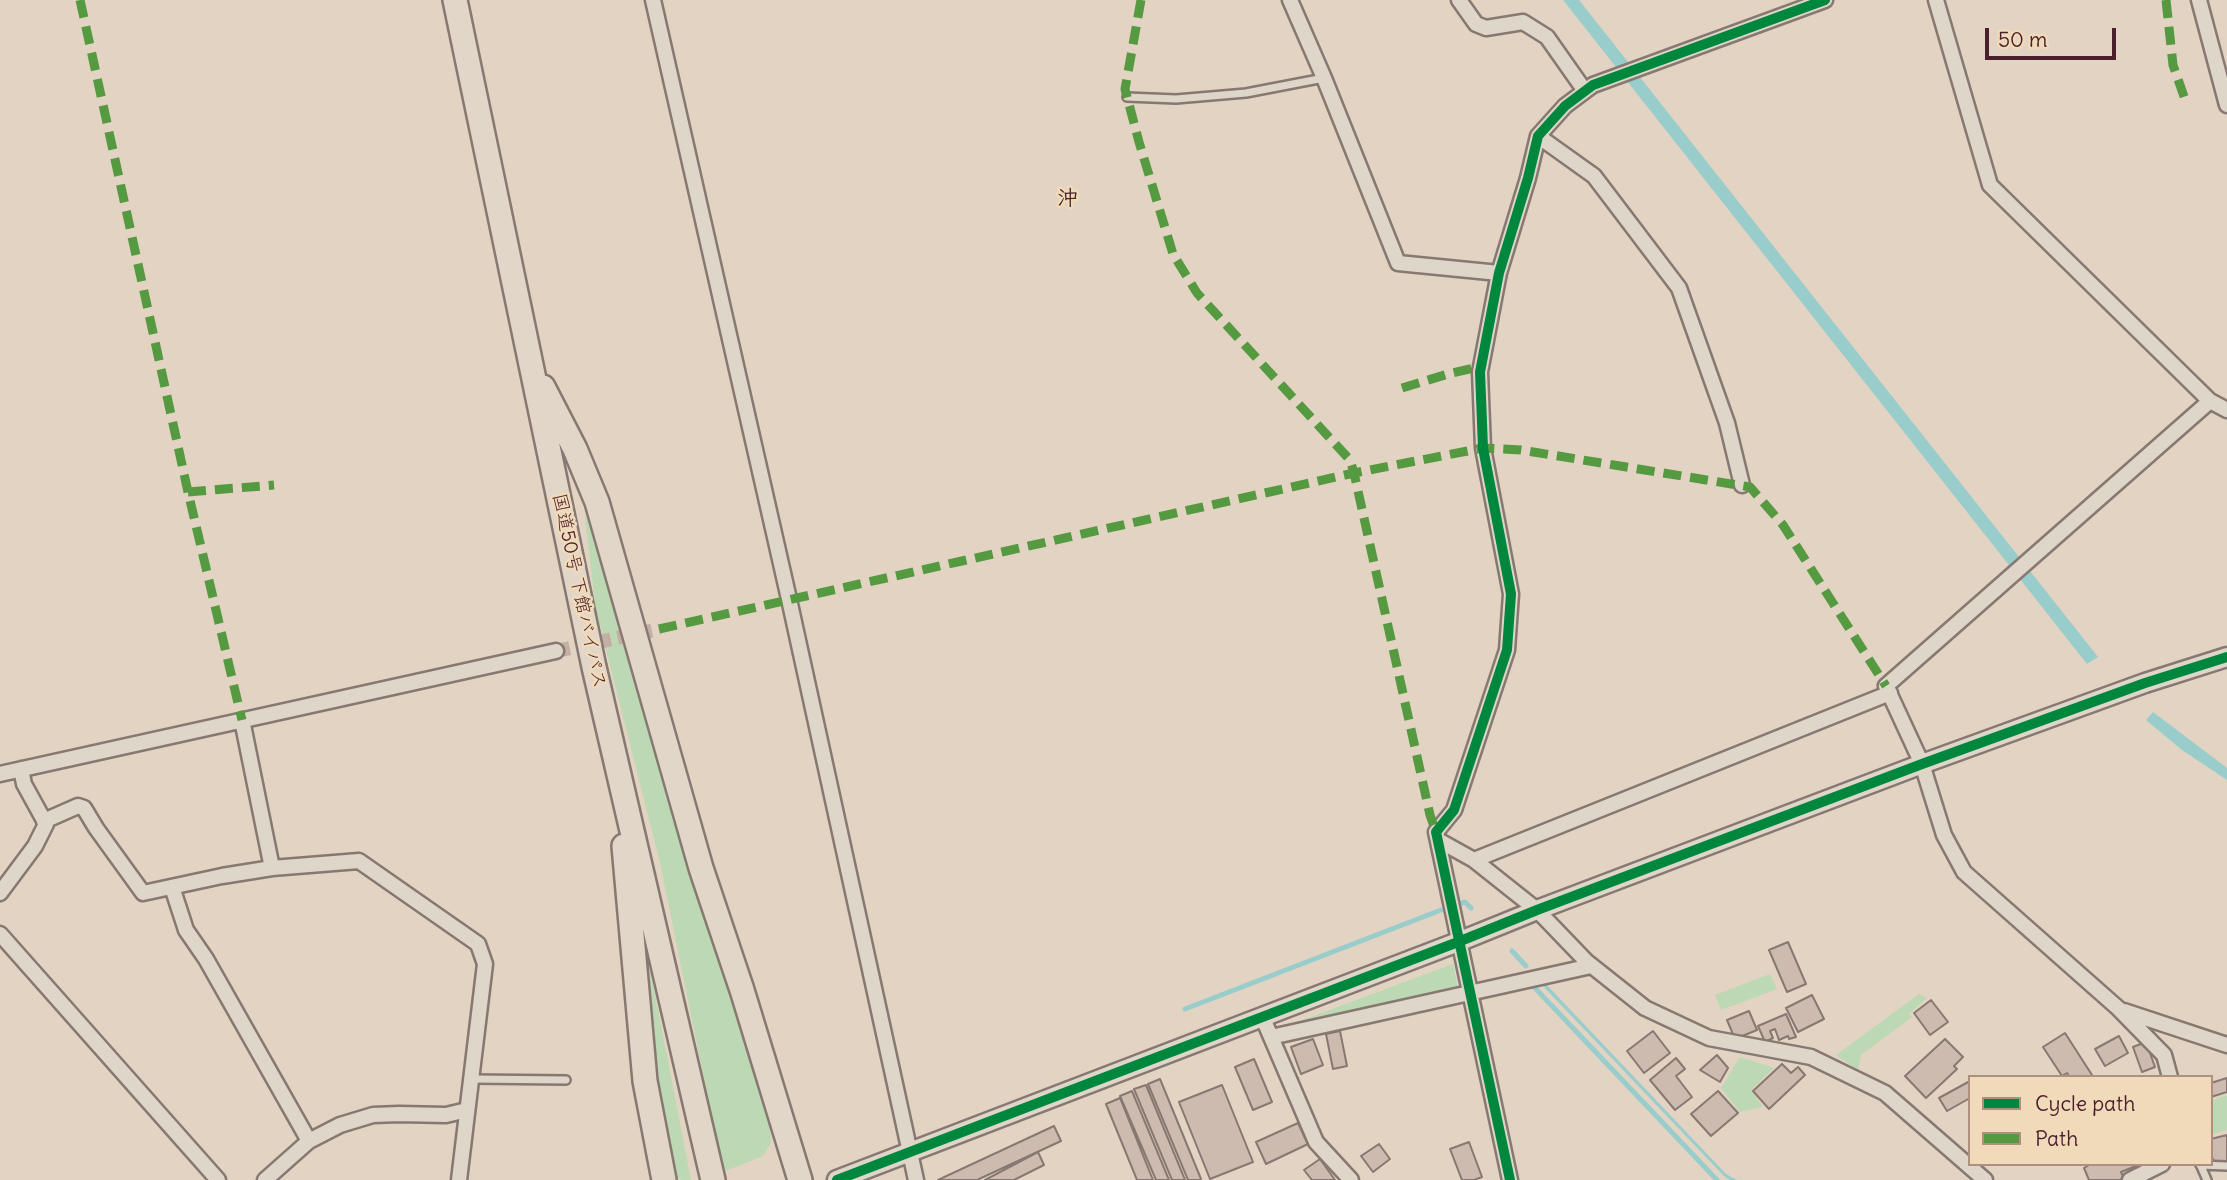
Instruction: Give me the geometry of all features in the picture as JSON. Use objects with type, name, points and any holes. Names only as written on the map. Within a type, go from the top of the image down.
[{"type":"highway","name":"国道50号 下館バイパス","points":[[455,0],[594,667],[713,1179]]},
{"type":"highway","points":[[529,359],[575,449],[597,502],[701,868],[746,1002],[800,1180]]},
{"type":"highway","points":[[617,761],[645,1081],[664,1180]]},
{"type":"street","points":[[653,0],[789,599],[916,1180]]},
{"type":"street","points":[[1290,0],[1398,263],[1499,273]]},
{"type":"street","points":[[1459,0],[1476,24],[1486,28],[1523,22],[1547,37],[1585,91]]},
{"type":"street","points":[[1510,1180],[1436,832],[1454,810],[1507,650],[1511,594],[1483,449],[1480,372],[1499,273],[1538,136],[1564,106],[1592,85],[1795,5],[1825,0]]},
{"type":"street","points":[[1936,0],[1990,185],[2210,401],[2227,410]]},
{"type":"street","points":[[2199,0],[2227,105]]},
{"type":"street","points":[[1538,136],[1594,176],[1679,288],[1727,423],[1741,485]]},
{"type":"street","points":[[2169,1075],[2164,1055],[2119,1009],[1964,872],[1944,835],[1922,764],[1886,686],[2210,401]]},
{"type":"street","points":[[0,774],[556,652]]},
{"type":"street","points":[[837,1180],[1922,764],[2145,682],[2227,657]]},
{"type":"street","points":[[1474,860],[1890,693]]},
{"type":"street","points":[[242,720],[272,868]]},
{"type":"street","points":[[0,893],[35,846],[46,824],[24,784],[20,769]]},
{"type":"street","points":[[44,821],[78,806],[84,808],[143,893],[272,868],[359,861],[478,944],[485,964],[459,1180]]},
{"type":"street","points":[[1438,840],[1474,860],[1537,910],[1591,966],[1645,1008],[1709,1038],[1811,1057],[1885,1093],[1968,1165]]},
{"type":"street","points":[[172,887],[186,930],[206,959],[309,1141]]},
{"type":"street","points":[[0,934],[218,1180]]},
{"type":"street","points":[[1271,1037],[1591,966]]},
{"type":"street","points":[[2119,1009],[2227,1045]]},
{"type":"street","points":[[1262,1016],[1316,1142],[1351,1180]]},
{"type":"street","points":[[265,1180],[309,1141],[340,1125],[373,1115],[446,1115],[467,1110]]},
{"type":"street","points":[[1969,1166],[1985,1180]]},
{"type":"street","points":[[2130,1180],[2158,1166]]},
{"type":"lane","points":[[1127,97],[1176,99],[1246,93],[1324,78]]},
{"type":"lane","points":[[471,1079],[566,1080]]},
{"type":"green space","points":[[587,505],[765,1076],[771,1142],[763,1156],[723,1172],[660,863],[596,610],[585,519]]},
{"type":"green space","points":[[642,927],[691,1180],[674,1177],[654,1086]]},
{"type":"green space","points":[[1453,964],[1458,988],[1284,1027]]},
{"type":"green space","points":[[1770,974],[1777,989],[1721,1010],[1715,995]]},
{"type":"green space","points":[[1919,994],[1927,998],[1909,1014],[1912,1017],[1861,1055],[1858,1070],[1836,1055]]},
{"type":"green space","points":[[1740,1057],[1774,1068],[1751,1090],[1763,1107],[1740,1112],[1721,1088]]},
{"type":"green space","points":[[2227,1095],[2227,1130],[2213,1134],[2213,1100]]},
{"type":"water","points":[[1563,0],[1579,0],[2098,657],[2087,664]]},
{"type":"water","points":[[2153,712],[2227,768],[2227,780],[2182,750],[2146,720]]},
{"type":"water","points":[[1544,982],[1726,1174],[1737,1180],[1725,1177],[1542,985]]},
{"type":"building","points":[[1788,942],[1806,984],[1787,992],[1769,950]]},
{"type":"building","points":[[1812,995],[1824,1019],[1798,1032],[1786,1008]]},
{"type":"building","points":[[1931,1000],[1948,1022],[1930,1035],[1914,1013]]},
{"type":"building","points":[[1749,1011],[1757,1030],[1735,1039],[1727,1020]]},
{"type":"building","points":[[1786,1014],[1796,1037],[1789,1039],[1788,1036],[1779,1040],[1775,1029],[1770,1031],[1773,1038],[1765,1042],[1758,1026]]},
{"type":"building","points":[[1340,1031],[1347,1066],[1333,1069],[1326,1034]]},
{"type":"building","points":[[1653,1031],[1670,1053],[1644,1073],[1627,1051]]},
{"type":"building","points":[[2065,1033],[2092,1075],[2061,1075],[2043,1047]]},
{"type":"building","points":[[2119,1036],[2128,1053],[2105,1066],[2095,1049]]},
{"type":"building","points":[[1313,1039],[1323,1065],[1301,1074],[1291,1047]]},
{"type":"building","points":[[1945,1039],[1963,1057],[1954,1066],[1957,1069],[1926,1098],[1905,1076]]},
{"type":"building","points":[[2146,1042],[2155,1067],[2142,1072],[2133,1047]]},
{"type":"building","points":[[1717,1055],[1728,1068],[1720,1082],[1700,1070]]},
{"type":"building","points":[[1676,1058],[1685,1069],[1676,1076],[1692,1097],[1675,1110],[1650,1080]]},
{"type":"building","points":[[1254,1059],[1272,1102],[1253,1110],[1235,1067]]},
{"type":"building","points":[[1782,1064],[1791,1073],[1798,1067],[1805,1075],[1769,1109],[1753,1091]]},
{"type":"building","points":[[2227,1078],[2227,1092],[2213,1096],[2213,1082]]},
{"type":"building","points":[[1160,1079],[1200,1180],[1188,1180],[1148,1084]]},
{"type":"building","points":[[1968,1082],[1968,1099],[1947,1111],[1939,1098]]},
{"type":"building","points":[[1146,1085],[1185,1180],[1172,1180],[1134,1089]]},
{"type":"building","points":[[1222,1085],[1253,1162],[1210,1179],[1179,1102]]},
{"type":"building","points":[[1132,1091],[1169,1180],[1156,1180],[1120,1096]]},
{"type":"building","points":[[1718,1091],[1738,1113],[1711,1136],[1691,1114]]},
{"type":"building","points":[[1120,1098],[1153,1180],[1137,1180],[1106,1104]]},
{"type":"building","points":[[1298,1123],[1308,1144],[1266,1164],[1256,1142]]},
{"type":"building","points":[[1054,1126],[1061,1141],[977,1180],[938,1180]]},
{"type":"building","points":[[2227,1135],[2227,1161],[2215,1165],[2213,1160],[2213,1138]]},
{"type":"building","points":[[1469,1142],[1482,1177],[1462,1180],[1450,1149]]},
{"type":"building","points":[[1379,1144],[1390,1159],[1373,1172],[1361,1156]]},
{"type":"building","points":[[1038,1152],[1044,1165],[1014,1180],[985,1180]]},
{"type":"building","points":[[1320,1159],[1335,1180],[1312,1180],[1304,1170]]},
{"type":"building","points":[[2136,1166],[2121,1172],[2124,1178],[2120,1180],[2089,1180],[2084,1168]]},
{"type":"waterway","points":[[1458,904],[1465,902],[1471,908]]},
{"type":"waterway","points":[[1185,1009],[1441,910]]},
{"type":"waterway","points":[[1512,951],[1526,966]]},
{"type":"waterway","points":[[1535,988],[1717,1180]]},
{"type":"tunnel","points":[[556,651],[659,629]]},
{"type":"marked path","points":[[80,0],[188,492],[242,720]]},
{"type":"marked path","points":[[1141,0],[1125,89],[1173,254],[1197,293],[1350,460],[1436,832]]},
{"type":"marked path","points":[[2166,0],[2173,65],[2187,105]]},
{"type":"marked path","points":[[1402,388],[1482,366]]},
{"type":"marked path","points":[[659,629],[1354,473],[1483,448],[1521,450],[1750,487],[1783,525],[1886,686]]},
{"type":"marked path","points":[[188,492],[274,485]]},
{"type":"cycle path","points":[[1510,1180],[1436,832],[1454,810],[1507,650],[1511,594],[1483,448],[1480,372],[1499,273],[1538,136],[1565,106],[1593,85],[1825,0]]},
{"type":"cycle path","points":[[837,1180],[1922,764],[2145,683],[2227,657]]},
{"type":"district","name":"沖","points":[[1068,199]]}]
